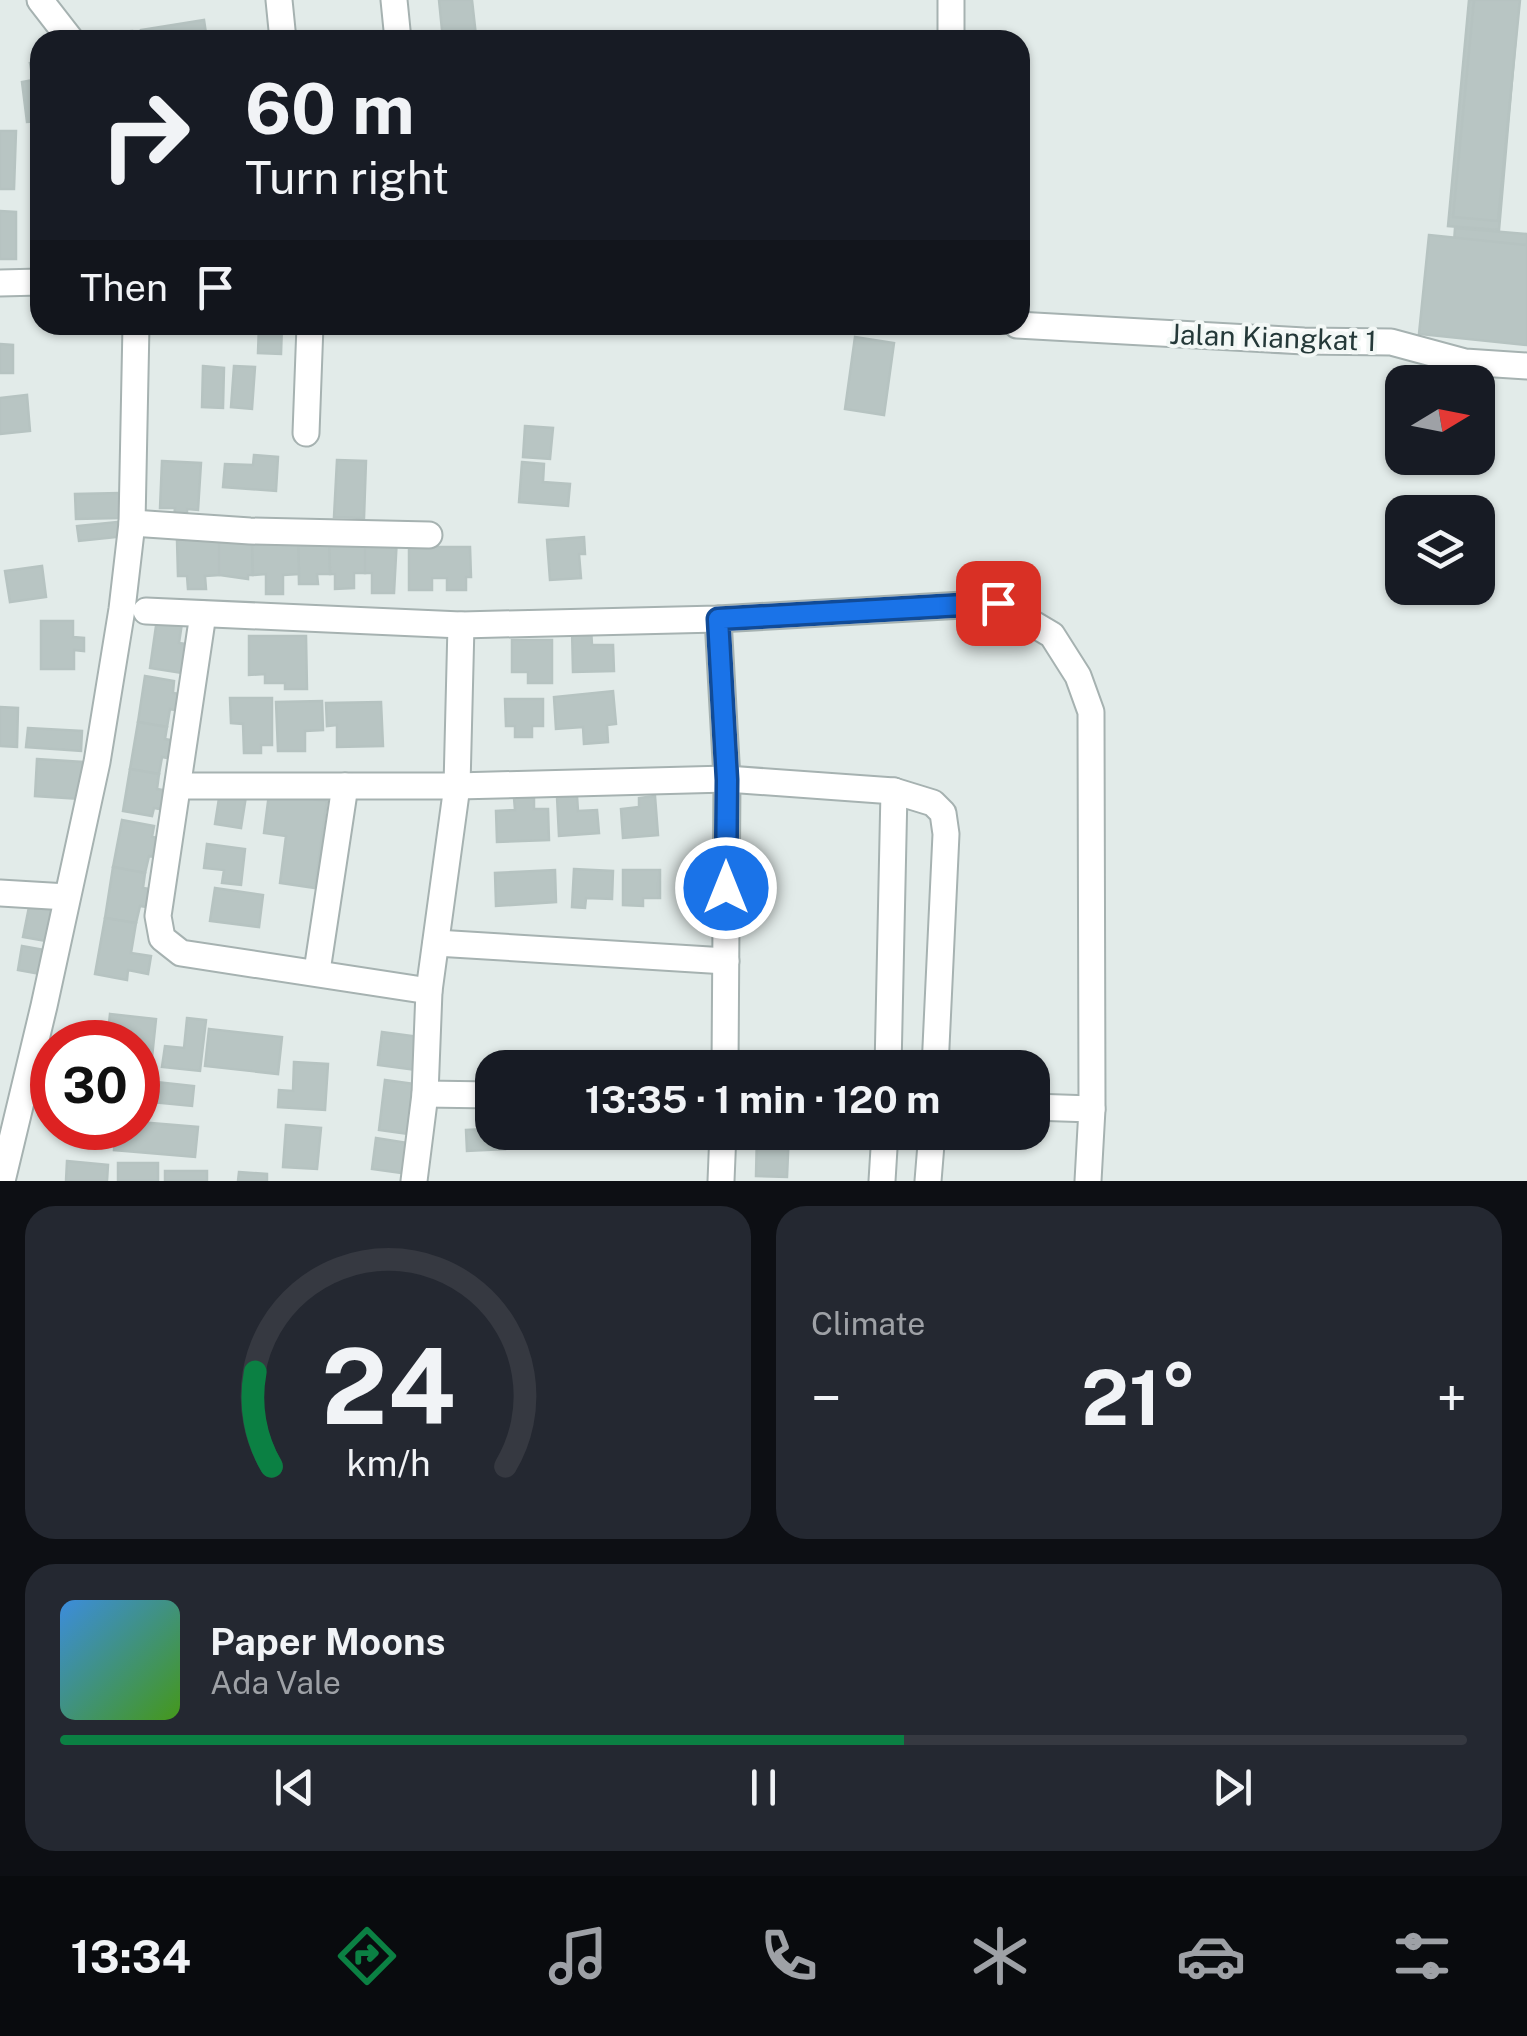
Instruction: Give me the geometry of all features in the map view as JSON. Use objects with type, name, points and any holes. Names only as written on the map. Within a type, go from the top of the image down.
[{"type":"street","points":[[40,0],[63,30]]},
{"type":"street","points":[[279,0],[282,30]]},
{"type":"street","points":[[394,0],[397,30]]},
{"type":"street","points":[[951,0],[951,30]]},
{"type":"street","points":[[0,283],[30,282]]},
{"type":"street","name":"Jalan Kiangkat 1","points":[[1030,326],[1391,342],[1466,362],[1527,366]]},
{"type":"street","points":[[2,1181],[12,1085],[68,897],[97,762],[122,610],[132,524],[136,335]]},
{"type":"street","points":[[306,433],[310,335]]},
{"type":"street","points":[[132,524],[429,535]]},
{"type":"street","points":[[146,612],[460,625],[718,619],[998,603],[1052,635],[1078,676],[1091,712],[1092,1109],[1088,1181]]},
{"type":"street","points":[[202,614],[158,916],[162,938],[180,953],[430,991]]},
{"type":"street","points":[[718,619],[727,780],[725,1050]]},
{"type":"street","points":[[414,1181],[426,1094],[430,991],[456,786],[460,625]]},
{"type":"street","points":[[178,786],[456,786],[727,780],[894,791],[933,803],[943,812],[946,834],[936,1050]]},
{"type":"street","points":[[317,972],[345,786]]},
{"type":"street","points":[[888,1050],[894,791]]},
{"type":"street","points":[[0,894],[68,897]]},
{"type":"street","points":[[436,944],[726,961]]},
{"type":"street","points":[[426,1094],[475,1095]]},
{"type":"street","points":[[1050,1108],[1092,1109]]},
{"type":"street","points":[[721,1181],[722,1150]]},
{"type":"street","points":[[882,1181],[884,1150]]},
{"type":"street","points":[[928,1181],[931,1150]]},
{"type":"building","points":[[439,0],[472,0],[475,30],[442,30]]},
{"type":"building","points":[[1469,0],[1519,0],[1499,230],[1448,226]]},
{"type":"building","points":[[1474,0],[1520,0],[1498,221],[1453,217]]},
{"type":"building","points":[[204,20],[206,30],[141,30]]},
{"type":"building","points":[[30,81],[30,122],[27,122],[22,82]]},
{"type":"building","points":[[0,131],[16,131],[14,189],[0,189]]},
{"type":"building","points":[[0,211],[16,212],[16,259],[0,259]]},
{"type":"building","points":[[1455,228],[1527,234],[1527,338],[1473,334],[1449,314]]},
{"type":"building","points":[[1429,235],[1527,245],[1527,345],[1419,334]]},
{"type":"building","points":[[259,335],[282,335],[281,354],[258,353]]},
{"type":"building","points":[[855,337],[894,343],[884,415],[845,409]]},
{"type":"building","points":[[0,344],[13,345],[13,373],[0,373]]},
{"type":"building","points":[[203,366],[224,368],[223,408],[202,407]]},
{"type":"building","points":[[234,366],[255,367],[252,409],[231,407]]},
{"type":"building","points":[[27,395],[30,431],[0,434],[0,398]]},
{"type":"building","points":[[525,426],[553,428],[550,459],[523,457]]},
{"type":"building","points":[[254,455],[278,457],[276,491],[223,487],[225,464],[253,465]]},
{"type":"building","points":[[337,460],[366,461],[364,518],[334,517]]},
{"type":"building","points":[[162,461],[201,463],[198,510],[187,509],[187,517],[174,517],[175,508],[160,508]]},
{"type":"building","points":[[522,462],[544,464],[543,482],[570,484],[568,506],[519,502]]},
{"type":"building","points":[[119,493],[119,518],[76,519],[75,494]]},
{"type":"building","points":[[126,521],[127,536],[79,541],[77,526]]},
{"type":"building","points":[[365,537],[397,537],[394,593],[372,593],[372,573],[365,573]]},
{"type":"building","points":[[365,537],[365,573],[354,573],[354,588],[335,589],[335,574],[330,574],[329,538]]},
{"type":"building","points":[[584,537],[585,554],[579,554],[581,578],[550,580],[547,540]]},
{"type":"building","points":[[329,538],[330,574],[317,574],[318,584],[299,584],[298,539]]},
{"type":"building","points":[[219,539],[252,539],[253,575],[248,575],[248,579],[219,575]]},
{"type":"building","points":[[219,539],[219,575],[205,576],[206,589],[188,589],[187,576],[178,576],[177,540]]},
{"type":"building","points":[[252,539],[298,539],[299,574],[283,575],[283,594],[266,594],[266,574],[253,575]]},
{"type":"building","points":[[409,547],[470,547],[471,577],[466,577],[466,590],[447,590],[447,578],[432,578],[432,590],[409,590]]},
{"type":"building","points":[[42,566],[46,597],[10,602],[5,571]]},
{"type":"building","points":[[157,619],[182,623],[179,643],[193,645],[189,674],[150,668]]},
{"type":"building","points":[[41,621],[73,621],[73,637],[84,638],[84,651],[74,650],[74,669],[41,669]]},
{"type":"building","points":[[591,628],[592,645],[613,645],[614,671],[573,672],[572,629]]},
{"type":"building","points":[[249,636],[306,636],[307,689],[285,689],[285,683],[265,683],[265,674],[249,675]]},
{"type":"building","points":[[512,640],[552,640],[552,683],[528,683],[528,672],[512,672]]},
{"type":"building","points":[[145,676],[174,681],[173,693],[187,695],[184,712],[170,709],[167,727],[138,722]]},
{"type":"building","points":[[613,691],[616,724],[607,725],[608,742],[584,744],[583,727],[556,729],[554,697]]},
{"type":"building","points":[[230,698],[272,698],[272,745],[261,745],[261,753],[244,753],[243,724],[231,723]]},
{"type":"building","points":[[505,699],[543,699],[543,726],[532,726],[532,737],[515,737],[515,726],[506,726]]},
{"type":"building","points":[[322,701],[323,730],[305,731],[305,751],[278,751],[276,702]]},
{"type":"building","points":[[381,702],[383,746],[337,747],[337,725],[327,726],[326,703]]},
{"type":"building","points":[[0,707],[18,708],[17,747],[0,746]]},
{"type":"building","points":[[138,722],[167,727],[165,739],[181,742],[178,760],[162,757],[159,774],[130,769]]},
{"type":"building","points":[[28,728],[82,731],[81,751],[26,747]]},
{"type":"building","points":[[37,759],[83,762],[80,799],[35,796]]},
{"type":"building","points":[[130,769],[159,774],[157,789],[174,792],[171,811],[154,808],[152,816],[123,811]]},
{"type":"building","points":[[220,792],[246,796],[241,828],[215,824]]},
{"type":"building","points":[[269,794],[327,801],[315,888],[280,883],[286,836],[264,833]]},
{"type":"building","points":[[577,796],[578,811],[597,810],[599,833],[559,836],[557,797]]},
{"type":"building","points":[[655,796],[658,835],[623,838],[621,809],[639,807],[639,798]]},
{"type":"building","points":[[534,797],[534,809],[548,809],[549,840],[497,842],[496,811],[515,810],[514,798]]},
{"type":"building","points":[[122,820],[154,826],[152,837],[167,839],[163,859],[149,856],[145,873],[113,867]]},
{"type":"building","points":[[207,844],[245,849],[241,885],[222,883],[224,870],[204,868]]},
{"type":"building","points":[[113,867],[145,873],[143,888],[157,890],[154,908],[140,906],[136,923],[105,918]]},
{"type":"building","points":[[574,869],[613,871],[612,899],[586,898],[585,908],[572,907]]},
{"type":"building","points":[[555,870],[556,902],[496,906],[495,873]]},
{"type":"building","points":[[623,870],[660,870],[660,898],[643,898],[643,906],[623,905]]},
{"type":"building","points":[[215,888],[263,895],[259,927],[210,921]]},
{"type":"building","points":[[30,902],[59,908],[52,942],[23,937]]},
{"type":"building","points":[[105,918],[136,923],[131,953],[151,956],[148,974],[128,970],[127,980],[95,974]]},
{"type":"building","points":[[22,946],[50,951],[46,975],[18,970]]},
{"type":"building","points":[[110,1014],[156,1019],[156,1020],[109,1020]]},
{"type":"building","points":[[187,1018],[206,1020],[200,1071],[162,1067],[165,1046],[184,1048]]},
{"type":"building","points":[[209,1029],[282,1037],[278,1074],[205,1066]]},
{"type":"building","points":[[382,1032],[420,1037],[417,1070],[378,1065]]},
{"type":"building","points":[[294,1062],[328,1064],[325,1110],[278,1107],[279,1090],[293,1091]]},
{"type":"building","points":[[385,1080],[415,1084],[409,1134],[379,1130]]},
{"type":"building","points":[[160,1082],[194,1086],[192,1106],[160,1103]]},
{"type":"building","points":[[160,1124],[198,1127],[195,1157],[114,1150],[160,1150]]},
{"type":"building","points":[[286,1125],[321,1128],[317,1169],[283,1167]]},
{"type":"building","points":[[466,1130],[475,1130],[475,1150],[486,1150],[467,1151]]},
{"type":"building","points":[[376,1138],[408,1143],[409,1174],[372,1169]]},
{"type":"building","points":[[757,1150],[788,1150],[787,1177],[756,1176]]},
{"type":"building","points":[[67,1161],[108,1165],[107,1181],[66,1181]]},
{"type":"building","points":[[118,1163],[158,1163],[158,1181],[118,1181]]},
{"type":"building","points":[[165,1171],[207,1171],[207,1181],[165,1181]]},
{"type":"building","points":[[239,1172],[267,1174],[267,1181],[238,1181]]},
{"type":"route","points":[[726,888],[727,780],[718,619],[998,603]]}]
